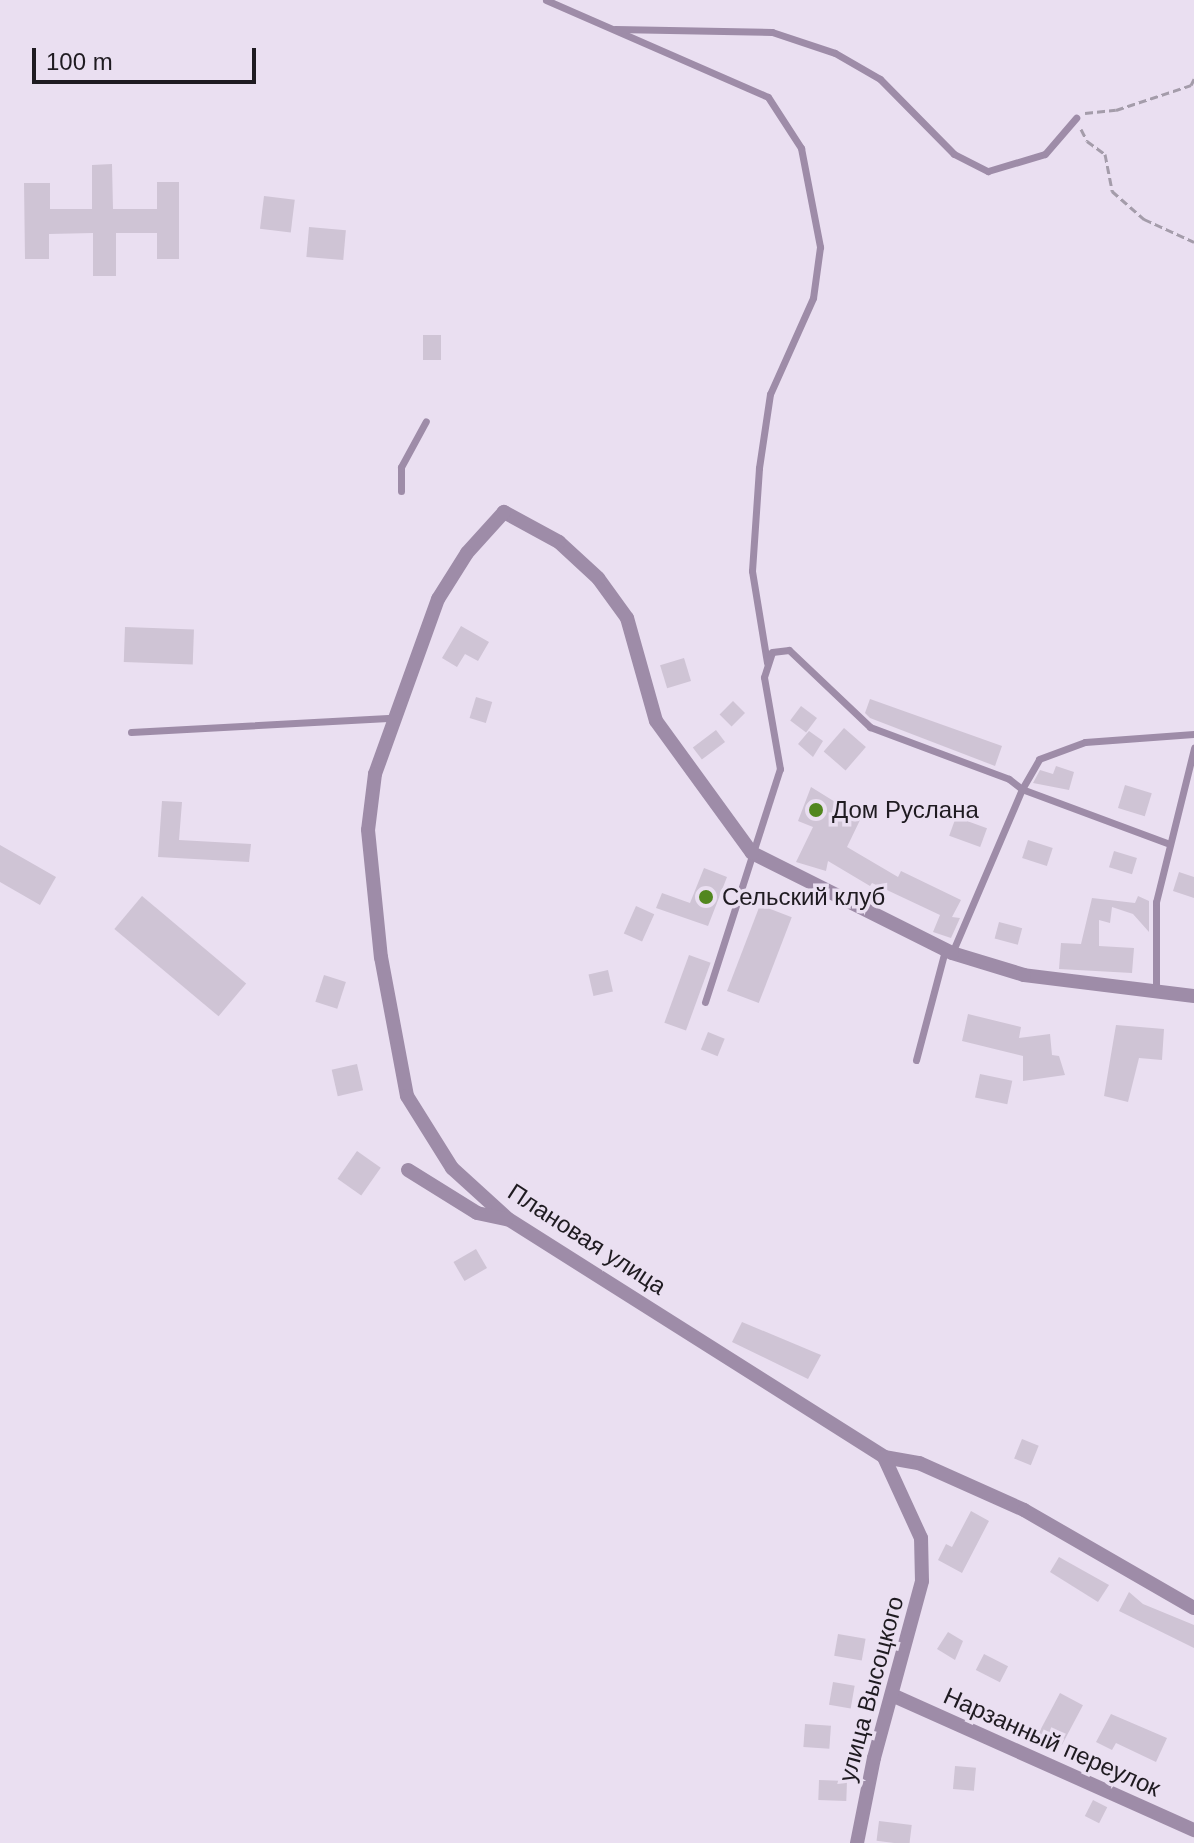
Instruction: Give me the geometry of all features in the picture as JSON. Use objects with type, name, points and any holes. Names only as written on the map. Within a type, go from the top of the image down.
[{"type":"street","name":"Плановая улица","points":[[752,853],[656,721],[627,618],[598,578],[559,542],[504,512],[467,553],[438,599],[375,774],[368,830],[381,957],[407,1096],[452,1168],[508,1219],[884,1457],[919,1463],[1024,1510],[1194,1608]]},
{"type":"street","points":[[752,853],[948,952],[1024,975],[1156,995],[1194,996]]},
{"type":"street","points":[[408,1170],[477,1213],[508,1219]]},
{"type":"street","name":"улица Высоцкого","points":[[857,1843],[922,1581],[921,1538],[884,1457]]},
{"type":"street","name":"Нарзанный переулок","points":[[892,1695],[1194,1830]]},
{"type":"lane","points":[[546,0],[768,97],[801,148],[813,196],[820,247],[813,298],[770,394],[759,468],[752,571],[768,665]]},
{"type":"lane","points":[[613,29],[772,32],[835,53],[880,79],[954,154],[988,171],[1045,154],[1076,118]]},
{"type":"lane","points":[[401,491],[401,467],[426,421]]},
{"type":"lane","points":[[705,1002],[780,769],[764,677],[772,652],[789,650],[870,727],[1009,779],[1022,789],[1167,843]]},
{"type":"lane","points":[[131,732],[393,718]]},
{"type":"lane","points":[[916,1060],[948,952],[1028,770],[1039,759],[1085,742],[1194,734]]},
{"type":"lane","points":[[1156,995],[1156,902],[1167,843],[1194,748]]},
{"type":"path","points":[[1194,79],[1146,100],[1074,114],[1087,141],[1105,154],[1112,191],[1144,219],[1194,242]]},
{"type":"building","points":[[112,164],[113,209],[157,209],[157,182],[179,182],[179,259],[157,259],[157,233],[116,233],[116,276],[93,276],[93,233],[49,234],[49,259],[25,259],[24,183],[50,183],[50,209],[92,209],[92,165]]},
{"type":"building","points":[[264,196],[295,200],[291,233],[260,229]]},
{"type":"building","points":[[309,227],[346,230],[343,260],[306,257]]},
{"type":"building","points":[[423,335],[441,335],[441,360],[423,360]]},
{"type":"building","points":[[461,626],[489,642],[478,661],[465,654],[457,667],[442,658]]},
{"type":"building","points":[[125,627],[194,629],[193,664],[124,662]]},
{"type":"building","points":[[684,658],[691,681],[667,688],[660,665]]},
{"type":"building","points":[[476,697],[492,702],[486,723],[470,718]]},
{"type":"building","points":[[870,699],[1002,746],[995,766],[870,718],[865,713]]},
{"type":"building","points":[[733,701],[745,713],[732,726],[720,714]]},
{"type":"building","points":[[801,706],[817,718],[806,732],[790,720]]},
{"type":"building","points":[[844,728],[866,747],[846,770],[824,751]]},
{"type":"building","points":[[716,730],[725,742],[702,759],[693,747]]},
{"type":"building","points":[[809,731],[823,741],[813,757],[798,744]]},
{"type":"building","points":[[1056,766],[1074,772],[1069,790],[1033,783],[1040,770],[1053,774]]},
{"type":"building","points":[[1125,785],[1152,793],[1145,816],[1118,808]]},
{"type":"building","points":[[811,787],[861,818],[847,847],[898,877],[901,871],[961,900],[952,917],[960,918],[951,938],[933,932],[940,915],[872,883],[870,886],[828,861],[826,871],[796,862],[813,827],[798,821]]},
{"type":"building","points":[[162,801],[182,802],[179,840],[251,844],[249,862],[158,857]]},
{"type":"building","points":[[956,817],[987,828],[980,847],[949,836]]},
{"type":"building","points":[[1028,840],[1053,848],[1047,866],[1022,858]]},
{"type":"building","points":[[0,845],[56,877],[40,905],[0,882]]},
{"type":"building","points":[[1114,851],[1137,858],[1132,874],[1109,867]]},
{"type":"building","name":"Сельский клуб","points":[[704,868],[727,877],[708,926],[656,908],[662,893],[690,903]]},
{"type":"building","points":[[1179,872],[1194,877],[1194,898],[1173,891]]},
{"type":"building","points":[[142,896],[246,983],[219,1016],[114,929]]},
{"type":"building","points":[[1138,896],[1149,901],[1149,932],[1133,914],[1112,907],[1110,923],[1099,920],[1099,946],[1134,948],[1132,973],[1059,969],[1061,943],[1081,944],[1092,898],[1135,903]]},
{"type":"building","points":[[760,905],[792,917],[759,1003],[727,991]]},
{"type":"building","points":[[636,906],[654,914],[642,942],[624,933]]},
{"type":"building","points":[[999,922],[1022,928],[1018,945],[995,938]]},
{"type":"building","points":[[689,955],[711,963],[686,1031],[664,1023]]},
{"type":"building","points":[[608,970],[613,991],[593,996],[589,974]]},
{"type":"building","points":[[324,975],[346,982],[337,1009],[315,1002]]},
{"type":"building","points":[[968,1014],[1021,1027],[1019,1038],[1050,1034],[1052,1055],[1059,1056],[1065,1075],[1023,1081],[1023,1056],[962,1041]]},
{"type":"building","points":[[1116,1025],[1164,1029],[1162,1060],[1139,1058],[1128,1102],[1104,1096]]},
{"type":"building","points":[[708,1032],[725,1039],[718,1056],[701,1050]]},
{"type":"building","points":[[357,1064],[363,1090],[338,1096],[332,1070]]},
{"type":"building","points":[[980,1074],[1012,1081],[1007,1104],[975,1097]]},
{"type":"building","points":[[357,1151],[381,1168],[361,1195],[337,1179]]},
{"type":"building","points":[[476,1249],[487,1268],[464,1281],[453,1262]]},
{"type":"building","points":[[742,1322],[821,1355],[808,1379],[732,1342]]},
{"type":"building","points":[[1022,1439],[1039,1446],[1031,1465],[1014,1458]]},
{"type":"building","points":[[971,1511],[989,1521],[962,1573],[938,1560],[946,1544],[952,1547]]},
{"type":"building","points":[[1059,1557],[1109,1585],[1098,1602],[1050,1572]]},
{"type":"building","points":[[1129,1592],[1143,1604],[1194,1625],[1194,1648],[1119,1611]]},
{"type":"building","points":[[948,1632],[963,1641],[955,1660],[937,1649]]},
{"type":"building","points":[[838,1634],[866,1639],[862,1661],[834,1656]]},
{"type":"building","points":[[984,1654],[1008,1666],[1000,1682],[976,1670]]},
{"type":"building","points":[[833,1682],[855,1686],[851,1708],[829,1705]]},
{"type":"building","points":[[1060,1693],[1083,1705],[1062,1745],[1039,1733]]},
{"type":"building","points":[[1111,1714],[1167,1738],[1156,1762],[1116,1743],[1112,1750],[1096,1742]]},
{"type":"building","points":[[805,1724],[831,1726],[829,1749],[803,1747]]},
{"type":"building","points":[[955,1766],[976,1768],[974,1791],[953,1789]]},
{"type":"building","points":[[819,1780],[847,1781],[846,1801],[818,1800]]},
{"type":"building","points":[[1093,1800],[1107,1807],[1099,1823],[1085,1816]]},
{"type":"building","points":[[879,1821],[912,1825],[910,1843],[877,1841]]},
{"type":"place","name":"Дом Руслана","points":[[816,810]]},
{"type":"place","name":"Сельский клуб","points":[[706,897]]}]
